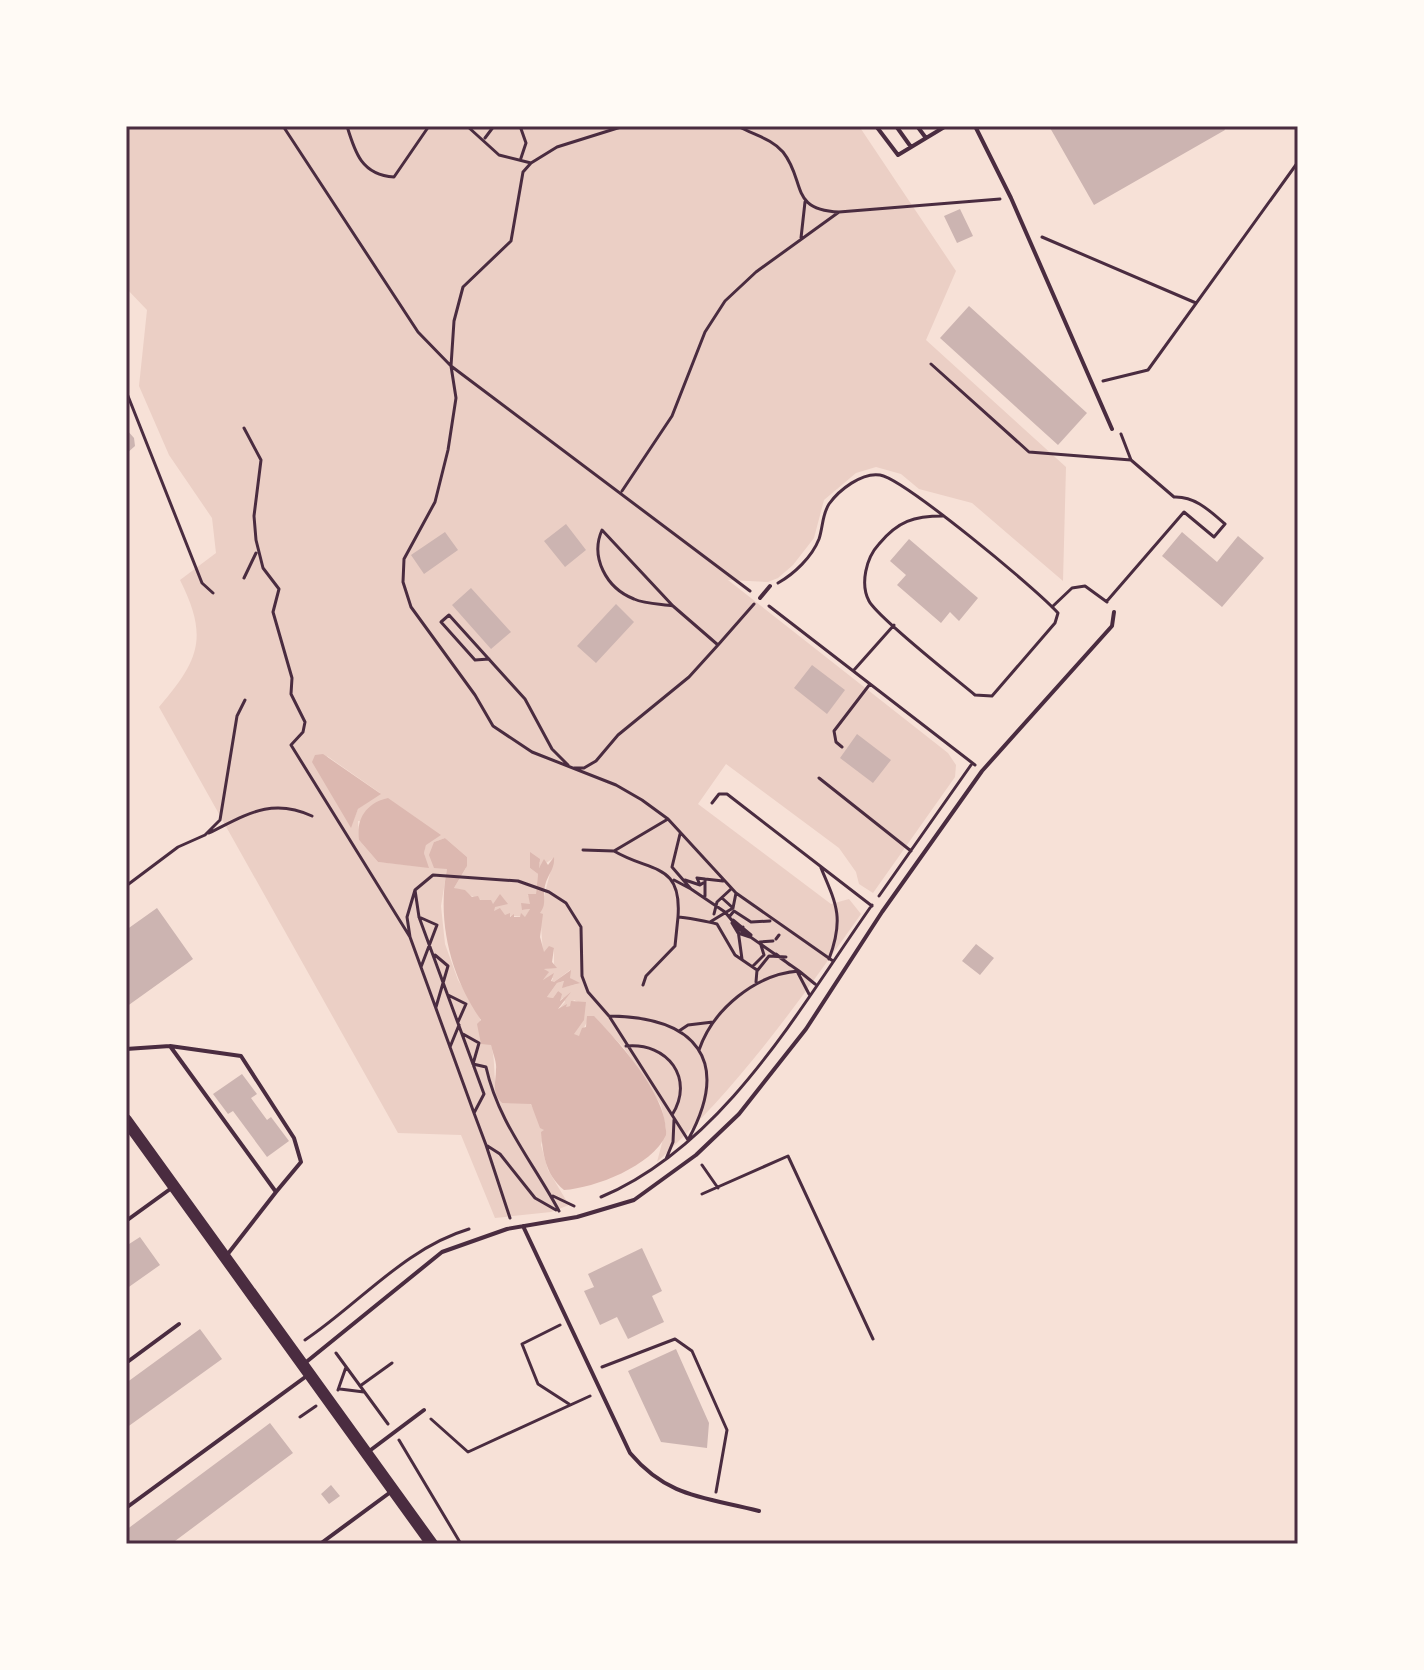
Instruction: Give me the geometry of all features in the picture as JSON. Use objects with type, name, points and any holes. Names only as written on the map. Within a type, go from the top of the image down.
[{"type":"main road","points":[[126,1120],[432,1544]]},
{"type":"lane","points":[[876,126],[898,155],[946,126]]},
{"type":"lane","points":[[896,126],[911,147]]},
{"type":"lane","points":[[917,126],[926,138]]},
{"type":"lane","points":[[975,126],[1011,198],[1112,429]]},
{"type":"lane","points":[[760,598],[770,586]]},
{"type":"lane","points":[[126,1508],[306,1369],[442,1252],[523,1226],[577,1217],[634,1200],[696,1155],[739,1114],[806,1029],[882,912],[982,771],[1112,626],[1114,612]]},
{"type":"lane","points":[[170,1046],[276,1192]]},
{"type":"lane","points":[[126,1049],[170,1046],[241,1056],[294,1138],[301,1162],[225,1257]]},
{"type":"lane","points":[[126,1221],[174,1186]]},
{"type":"lane","points":[[523,1226],[630,1453],[648,1474],[668,1488],[759,1511]]},
{"type":"lane","points":[[126,1363],[179,1324]]},
{"type":"lane","points":[[367,1452],[424,1410]]},
{"type":"lane","points":[[320,1544],[394,1490]]},
{"type":"path","points":[[283,126],[418,332],[451,366],[622,491],[982,771]]},
{"type":"path","points":[[347,126],[355,154],[367,169],[394,177],[429,126]]},
{"type":"path","points":[[467,126],[486,138],[499,155],[521,158],[531,163]]},
{"type":"path","points":[[486,138],[494,126]]},
{"type":"path","points":[[513,158],[526,143],[520,126]]},
{"type":"path","points":[[624,126],[557,147],[531,163],[523,172],[511,241],[463,287],[454,321],[451,366],[456,398],[435,502],[404,559],[403,582],[411,607],[493,726],[513,743],[616,785],[668,819],[731,889],[831,960]]},
{"type":"path","points":[[738,126],[768,140],[783,152],[805,202],[801,238]]},
{"type":"path","points":[[521,151],[521,158]]},
{"type":"path","points":[[1103,381],[1148,370],[1298,162]]},
{"type":"path","points":[[805,202],[821,211],[839,212],[1011,198]]},
{"type":"path","points":[[622,491],[672,416],[705,332],[725,301],[801,238],[839,212]]},
{"type":"path","points":[[1042,237],[1196,303]]},
{"type":"path","points":[[931,364],[1029,452],[1131,460],[1174,497],[1195,501],[1225,524],[1214,537],[1184,512],[1107,601]]},
{"type":"path","points":[[126,391],[202,583],[213,593]]},
{"type":"path","points":[[244,428],[261,460],[254,516],[256,540],[263,568],[279,589],[273,612],[293,684],[291,694],[305,722],[303,732],[291,745],[410,937]]},
{"type":"path","points":[[770,586],[797,568],[810,554],[819,539],[829,504],[859,479],[877,474],[896,480],[943,516],[1058,613],[1055,623],[992,696],[975,695],[894,625],[870,603],[864,582],[873,550],[893,526],[917,516],[943,516]]},
{"type":"path","points":[[673,606],[635,600],[618,590],[597,560],[597,541],[602,530],[673,606],[718,645]]},
{"type":"path","points":[[244,578],[256,553]]},
{"type":"path","points":[[1052,607],[1072,588],[1085,586],[1107,601],[1114,612]]},
{"type":"path","points":[[489,659],[475,660],[441,622],[449,615],[489,659],[525,699],[552,749],[571,768],[584,768],[596,761],[618,735],[689,677],[760,598]]},
{"type":"path","points":[[853,671],[894,625]]},
{"type":"path","points":[[842,747],[836,742],[834,731],[870,684]]},
{"type":"path","points":[[205,835],[220,820],[237,716],[245,700]]},
{"type":"path","points":[[596,1199],[624,1187],[666,1160],[713,1117],[763,1059],[972,763]]},
{"type":"path","points":[[819,778],[920,859]]},
{"type":"path","points":[[712,803],[719,794],[727,794],[882,912]]},
{"type":"path","points":[[126,886],[178,847],[255,810],[290,806],[312,816]]},
{"type":"path","points":[[614,851],[668,819]]},
{"type":"path","points":[[681,834],[672,867],[691,889]]},
{"type":"path","points":[[583,850],[614,851],[667,873],[725,912],[740,930],[771,948]]},
{"type":"path","points":[[820,867],[837,905],[840,931],[831,960]]},
{"type":"path","points":[[510,1218],[410,937],[407,917],[415,890],[433,875],[518,881],[549,892],[566,903],[581,927],[582,976],[588,992],[609,1016],[688,1140]]},
{"type":"path","points":[[643,985],[646,976],[675,946],[679,897],[674,880]]},
{"type":"path","points":[[685,880],[726,882]]},
{"type":"path","points":[[703,882],[717,924],[735,955],[757,971]]},
{"type":"path","points":[[710,922],[715,905],[731,889]]},
{"type":"path","points":[[415,890],[419,917],[484,1094],[474,1113]]},
{"type":"path","points":[[714,915],[734,906],[736,893]]},
{"type":"path","points":[[722,898],[751,922],[772,920]]},
{"type":"path","points":[[730,918],[734,911],[737,912]]},
{"type":"path","points":[[419,917],[437,925],[421,967]]},
{"type":"path","points":[[678,917],[696,923],[717,924]]},
{"type":"path","points":[[740,930],[737,945],[744,962]]},
{"type":"path","points":[[761,942],[776,938]]},
{"type":"path","points":[[761,942],[816,984]]},
{"type":"path","points":[[761,942],[766,957]]},
{"type":"path","points":[[432,953],[448,966],[436,1008]]},
{"type":"path","points":[[753,966],[766,957],[783,957],[797,971],[809,994]]},
{"type":"path","points":[[756,982],[760,962]]},
{"type":"path","points":[[699,1050],[713,1022],[756,982],[775,973],[797,971]]},
{"type":"path","points":[[448,995],[466,1004],[450,1047]]},
{"type":"path","points":[[609,1016],[646,1019],[679,1031],[699,1050],[707,1071],[708,1088],[701,1115],[688,1140]]},
{"type":"path","points":[[679,1031],[688,1025],[713,1022]]},
{"type":"path","points":[[462,1033],[479,1043],[473,1064]]},
{"type":"path","points":[[626,1046],[657,1050],[676,1068],[682,1080],[681,1096],[673,1116],[673,1142],[666,1160]]},
{"type":"path","points":[[473,1064],[486,1067],[493,1098],[500,1106],[516,1145],[559,1211]]},
{"type":"path","points":[[486,1145],[500,1154],[535,1198],[559,1211]]},
{"type":"path","points":[[696,1155],[718,1188]]},
{"type":"path","points":[[702,1194],[788,1156],[873,1339]]},
{"type":"path","points":[[549,1192],[565,1205],[574,1206]]},
{"type":"path","points":[[549,1213],[585,1203]]},
{"type":"path","points":[[497,1222],[524,1216]]},
{"type":"path","points":[[292,1349],[404,1263],[444,1237],[470,1229]]},
{"type":"path","points":[[568,1321],[522,1344],[538,1384],[569,1404]]},
{"type":"path","points":[[591,1371],[675,1339],[692,1351],[727,1430],[715,1500]]},
{"type":"path","points":[[360,1386],[392,1363]]},
{"type":"path","points":[[339,1389],[364,1392]]},
{"type":"path","points":[[424,1410],[442,1432],[468,1452],[601,1392]]},
{"type":"shaded area","points":[[126,126],[859,126],[956,271],[926,340],[1066,467],[1063,581],[972,503],[919,489],[901,474],[876,467],[856,473],[824,500],[814,538],[793,565],[778,578],[768,582],[728,580],[948,753],[956,765],[955,777],[873,893],[859,884],[856,872],[839,848],[726,764],[698,804],[831,904],[849,899],[861,914],[741,1074],[657,1162],[666,1128],[661,1105],[624,1048],[597,1020],[588,1020],[579,1037],[573,1034],[584,1011],[580,1003],[574,1000],[570,1006],[558,1010],[565,1002],[563,998],[559,1001],[558,991],[553,998],[547,997],[557,983],[565,981],[565,987],[577,984],[570,978],[570,970],[554,982],[551,983],[553,978],[543,980],[548,973],[544,969],[554,967],[554,948],[543,953],[540,912],[554,858],[538,868],[540,862],[530,860],[530,868],[538,874],[536,895],[527,895],[532,897],[531,904],[523,905],[523,910],[530,909],[526,917],[502,915],[501,909],[494,912],[494,907],[503,902],[501,898],[492,905],[454,888],[466,868],[467,857],[445,838],[434,842],[447,869],[441,906],[445,944],[458,980],[479,1014],[484,1042],[491,1045],[496,1089],[502,1103],[530,1103],[545,1130],[541,1145],[548,1170],[569,1205],[551,1212],[495,1218],[461,1135],[398,1133],[159,707],[183,675],[195,648],[195,618],[180,580],[216,553],[212,518],[169,455],[139,386],[147,310],[126,288]],"holes":[[[327,756],[380,793],[358,809],[351,826]],[[358,821],[440,835],[426,844],[424,853],[428,867],[378,862],[359,840]]]},
{"type":"shaded area","points":[[323,754],[381,794],[358,809],[351,828],[312,762],[315,755]]},
{"type":"shaded area","points":[[388,798],[441,835],[426,845],[424,853],[429,868],[378,862],[359,840],[359,825],[364,813],[380,800]]},
{"type":"shaded area","points":[[445,838],[467,857],[467,866],[454,888],[465,890],[472,897],[478,896],[480,900],[491,900],[493,904],[500,894],[508,904],[495,907],[494,911],[500,908],[505,915],[510,913],[510,917],[514,914],[514,917],[520,917],[521,913],[525,917],[530,909],[522,910],[521,903],[530,904],[528,894],[536,894],[538,874],[530,868],[530,852],[540,859],[539,868],[544,859],[548,865],[554,857],[540,913],[543,914],[540,937],[544,952],[549,946],[554,948],[552,962],[557,968],[544,969],[549,972],[543,980],[554,973],[551,981],[554,982],[571,970],[570,978],[580,983],[562,988],[564,981],[557,983],[547,997],[553,998],[558,991],[562,994],[560,1001],[571,992],[558,1009],[567,1004],[566,1007],[570,1006],[571,1001],[586,1002],[584,1020],[574,1034],[579,1036],[582,1028],[586,1027],[587,1016],[594,1016],[629,1055],[660,1104],[666,1135],[649,1156],[636,1165],[606,1180],[564,1190],[546,1163],[541,1132],[544,1130],[540,1128],[531,1104],[502,1103],[496,1095],[496,1064],[491,1045],[481,1044],[477,1024],[481,1020],[462,987],[449,950],[444,911],[447,869],[434,868],[429,855],[434,842]]},
{"type":"building","points":[[1049,126],[1223,126],[1225,130],[1094,205]]},
{"type":"building","points":[[960,209],[973,236],[957,243],[944,216]]},
{"type":"building","points":[[969,306],[1087,413],[1058,445],[940,338]]},
{"type":"building","points":[[126,429],[134,438],[135,446],[126,454]]},
{"type":"building","points":[[566,524],[586,550],[565,567],[544,541]]},
{"type":"building","points":[[445,532],[458,550],[424,574],[411,555]]},
{"type":"building","points":[[1182,532],[1217,562],[1238,536],[1264,558],[1222,607],[1162,556]]},
{"type":"building","points":[[909,539],[978,598],[959,621],[950,612],[941,623],[897,585],[906,575],[890,561]]},
{"type":"building","points":[[471,588],[511,632],[491,649],[452,605]]},
{"type":"building","points":[[616,604],[634,622],[596,663],[577,646]]},
{"type":"building","points":[[812,665],[845,690],[827,714],[794,688]]},
{"type":"building","points":[[857,734],[891,760],[873,783],[840,758]]},
{"type":"building","points":[[157,908],[193,959],[126,1007],[126,930]]},
{"type":"building","points":[[976,944],[994,958],[980,975],[962,961]]},
{"type":"building","points":[[242,1074],[257,1094],[251,1098],[267,1120],[271,1117],[289,1141],[267,1157],[233,1111],[228,1114],[213,1094]]},
{"type":"building","points":[[140,1237],[160,1265],[126,1289],[126,1246]]},
{"type":"building","points":[[642,1248],[662,1291],[652,1296],[664,1322],[628,1339],[617,1317],[600,1325],[584,1291],[594,1287],[588,1274]]},
{"type":"building","points":[[200,1329],[222,1359],[126,1428],[126,1383]]},
{"type":"building","points":[[676,1349],[709,1423],[707,1448],[661,1442],[628,1371]]},
{"type":"building","points":[[270,1423],[293,1453],[171,1544],[126,1544],[126,1530]]},
{"type":"building","points":[[331,1485],[340,1496],[329,1504],[321,1494]]}]
